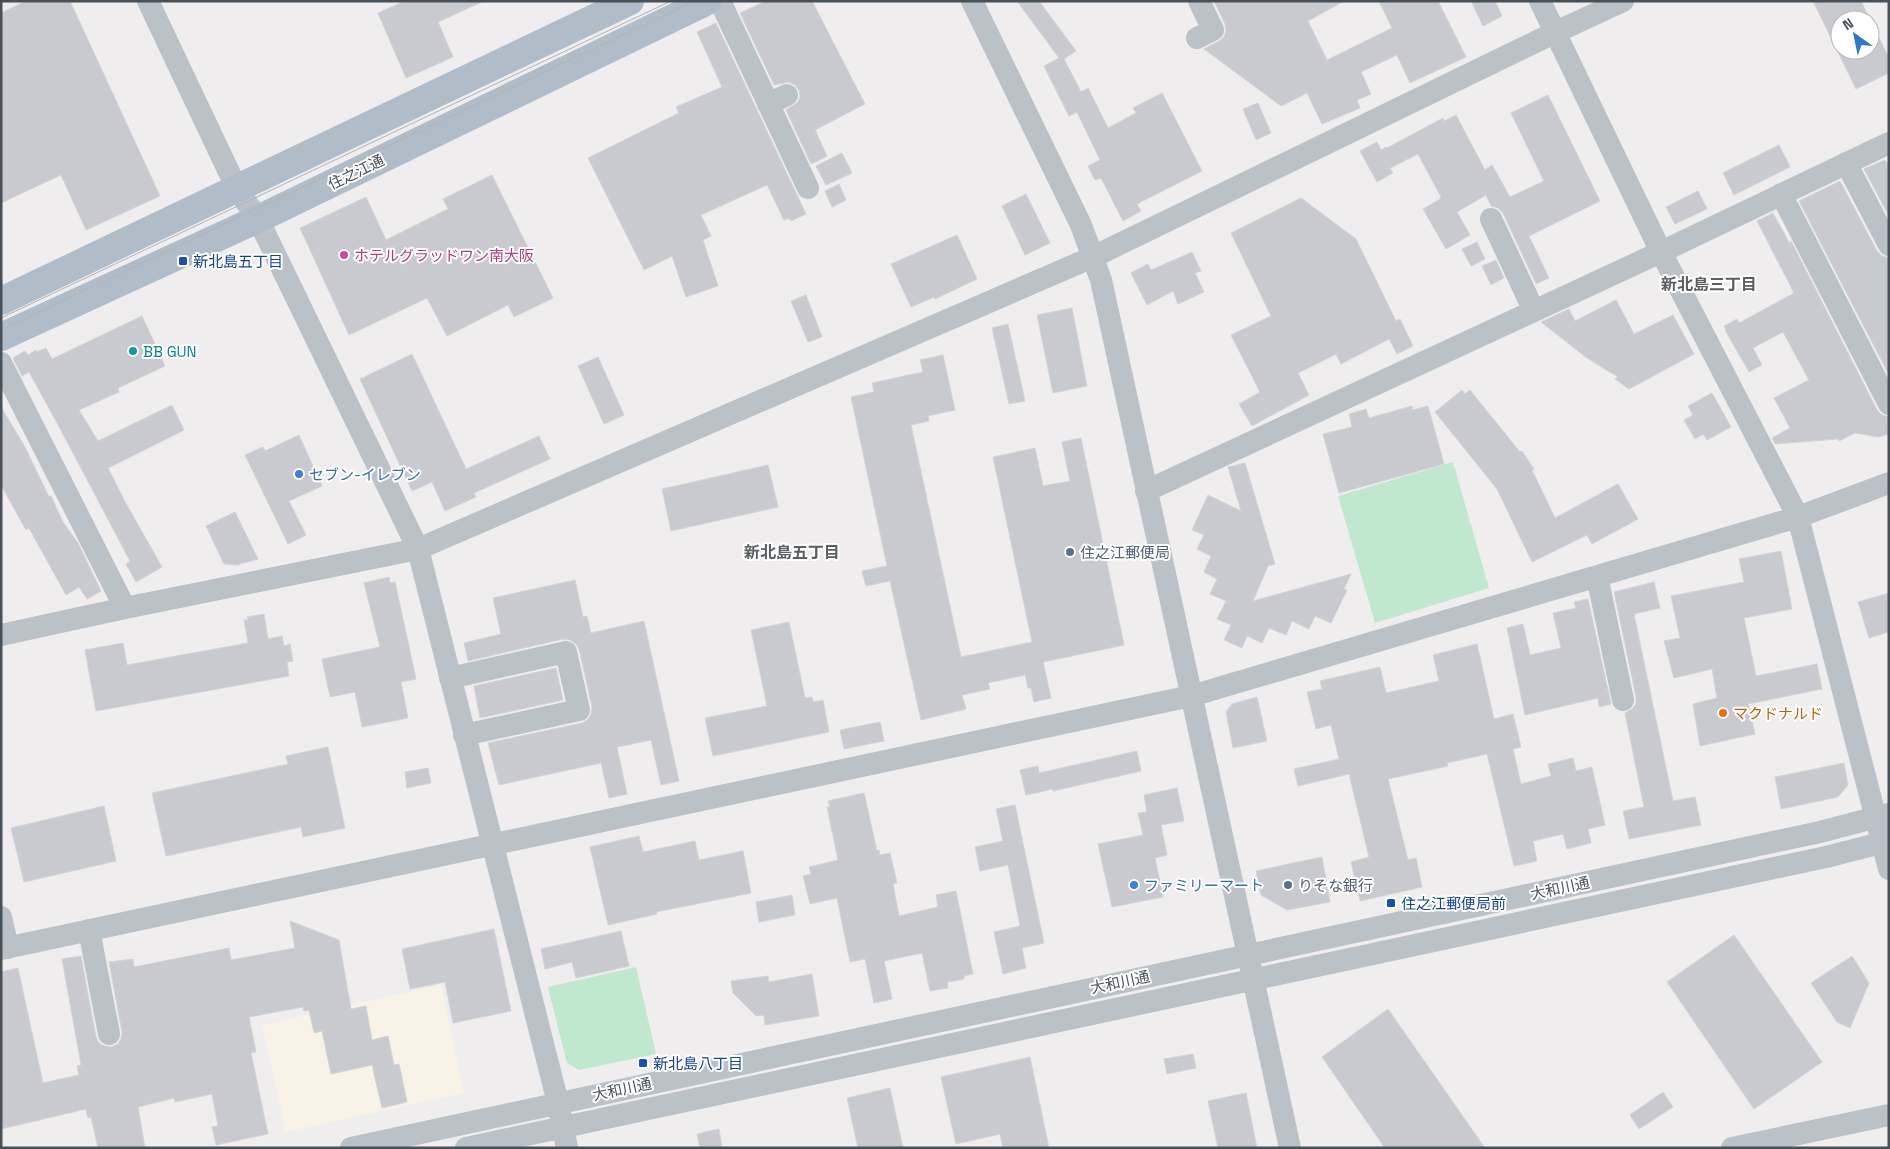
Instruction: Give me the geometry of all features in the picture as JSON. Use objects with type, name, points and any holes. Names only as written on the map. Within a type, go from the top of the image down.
[{"type":"main road","points":[[1,301],[630,1]]},
{"type":"main road","name":"住之江通","points":[[1,336],[258,220],[708,1]]},
{"type":"street","points":[[148,1],[237,189],[258,220],[418,549],[558,1103],[565,1138]]},
{"type":"street","points":[[720,1],[778,99],[808,188]]},
{"type":"street","points":[[972,1],[1081,225],[1101,280],[1290,1148]]},
{"type":"street","points":[[1197,38],[1213,30],[1199,1]]},
{"type":"street","points":[[1540,1],[1661,252],[1798,517],[1882,816],[1889,869]]},
{"type":"street","points":[[1,635],[418,549],[1093,257],[1622,1]]},
{"type":"street","points":[[1146,491],[1661,252],[1889,143]]},
{"type":"street","points":[[1846,163],[1889,245]]},
{"type":"street","points":[[1781,194],[1889,404]]},
{"type":"street","points":[[1491,220],[1534,311]]},
{"type":"street","points":[[1,363],[126,608]]},
{"type":"street","points":[[1,918],[4,948],[492,846],[1191,696],[1798,517],[1889,483]]},
{"type":"street","points":[[1597,576],[1623,700]]},
{"type":"street","points":[[450,678],[566,652],[579,710],[464,735]]},
{"type":"street","name":"大和川通","points":[[351,1148],[1800,836],[1882,816]]},
{"type":"street","name":"大和川通","points":[[466,1148],[565,1138],[1253,979],[1817,859],[1885,842]]},
{"type":"street","points":[[89,930],[109,1034]]},
{"type":"street","points":[[1732,1148],[1889,1115]]},
{"type":"shaded area","points":[[441,985],[464,1093],[286,1132],[262,1025]]},
{"type":"green space","points":[[1453,462],[1489,588],[1375,623],[1338,496]]},
{"type":"green space","points":[[636,967],[656,1054],[579,1070],[567,1063],[548,987]]},
{"type":"building","points":[[26,1],[70,1],[160,196],[86,230],[61,175],[1,203],[1,13]]},
{"type":"building","points":[[405,1],[484,1],[438,22],[453,57],[406,78],[378,13]]},
{"type":"building","points":[[766,1],[812,1],[865,104],[815,130],[827,156],[811,164],[786,110],[798,102],[799,90],[789,82],[774,85],[740,13]]},
{"type":"building","points":[[1017,1],[1039,1],[1076,51],[1064,59],[1081,92],[1088,88],[1108,128],[1136,113],[1133,108],[1162,93],[1202,171],[1137,204],[1141,211],[1123,221],[1101,178],[1095,180],[1088,166],[1100,160],[1077,112],[1069,116],[1044,66],[1059,58]]},
{"type":"building","points":[[1214,1],[1344,1],[1308,21],[1327,60],[1392,28],[1379,1],[1438,1],[1466,57],[1410,83],[1397,55],[1361,72],[1371,94],[1357,100],[1360,108],[1322,124],[1307,93],[1281,106],[1204,49],[1224,37],[1226,31],[1225,24]]},
{"type":"building","points":[[1471,1],[1495,1],[1502,16],[1483,26]]},
{"type":"building","points":[[1813,1],[1861,1],[1865,10],[1830,10],[1830,36]]},
{"type":"building","points":[[716,23],[806,214],[791,221],[789,218],[784,220],[767,185],[701,215],[711,236],[703,240],[718,286],[686,297],[672,256],[644,270],[588,158],[679,113],[676,107],[722,87],[697,32]]},
{"type":"building","points":[[1880,40],[1889,58],[1889,73],[1856,89],[1842,60],[1880,60]]},
{"type":"building","points":[[1548,95],[1600,201],[1529,236],[1549,278],[1536,284],[1503,213],[1498,208],[1491,206],[1486,195],[1457,212],[1470,235],[1446,249],[1423,209],[1441,197],[1418,154],[1390,168],[1393,173],[1377,182],[1360,151],[1377,142],[1381,150],[1387,148],[1443,118],[1444,121],[1456,115],[1485,170],[1492,165],[1510,197],[1544,181],[1511,113]]},
{"type":"building","points":[[1258,103],[1271,133],[1256,140],[1243,109]]},
{"type":"building","points":[[1779,145],[1790,167],[1734,195],[1723,173]]},
{"type":"building","points":[[842,153],[852,173],[826,185],[816,166]]},
{"type":"building","points":[[1885,160],[1889,167],[1889,216],[1864,169]]},
{"type":"building","points":[[492,175],[553,298],[514,317],[508,305],[447,336],[427,298],[349,335],[300,228],[366,197],[386,240],[448,209],[443,199]]},
{"type":"building","points":[[1840,181],[1877,251],[1882,256],[1889,258],[1889,375],[1799,201]]},
{"type":"building","points":[[839,184],[846,200],[832,207],[825,191]]},
{"type":"building","points":[[1698,191],[1707,209],[1675,224],[1666,207]]},
{"type":"building","points":[[1026,194],[1050,243],[1025,255],[1002,206]]},
{"type":"building","points":[[1301,198],[1356,239],[1396,321],[1400,319],[1413,346],[1397,354],[1389,339],[1341,364],[1336,354],[1298,373],[1309,395],[1252,426],[1239,404],[1260,392],[1231,335],[1271,316],[1231,233]]},
{"type":"building","points":[[1773,213],[1790,244],[1791,241],[1877,410],[1882,415],[1889,417],[1889,434],[1878,437],[1855,433],[1839,441],[1838,439],[1775,444],[1772,438],[1790,428],[1774,398],[1809,380],[1783,332],[1753,348],[1762,365],[1749,372],[1724,326],[1737,319],[1739,323],[1794,293],[1757,221]]},
{"type":"building","points":[[957,235],[977,279],[935,299],[934,297],[911,307],[891,264]]},
{"type":"building","points":[[1477,242],[1485,259],[1471,266],[1462,249]]},
{"type":"building","points":[[1192,252],[1201,271],[1195,273],[1204,292],[1178,304],[1173,291],[1147,305],[1131,273],[1148,264],[1151,270]]},
{"type":"building","points":[[1496,260],[1504,278],[1491,285],[1482,266]]},
{"type":"building","points":[[806,295],[822,337],[808,342],[791,301]]},
{"type":"building","points":[[1616,300],[1634,334],[1673,315],[1694,354],[1629,389],[1615,379],[1618,377],[1587,358],[1541,322],[1569,309],[1575,321]]},
{"type":"building","points":[[1072,308],[1087,386],[1053,393],[1037,315]]},
{"type":"building","points":[[142,316],[165,366],[118,388],[119,392],[79,410],[98,441],[172,405],[184,430],[108,468],[162,567],[136,582],[126,564],[130,561],[56,421],[29,372],[22,376],[13,358],[25,351],[28,355],[36,350],[37,352],[46,348],[52,359]]},
{"type":"building","points":[[1008,324],[1025,401],[1009,404],[992,328]]},
{"type":"building","points":[[412,354],[466,469],[539,436],[550,459],[474,493],[476,497],[445,511],[432,482],[412,491],[360,379]]},
{"type":"building","points":[[943,355],[955,410],[928,416],[929,421],[911,425],[961,657],[1032,642],[993,457],[1035,448],[1043,486],[1070,481],[1062,442],[1081,438],[1124,645],[1043,662],[1051,698],[1034,702],[1031,688],[1028,688],[1025,675],[988,683],[990,689],[962,695],[966,709],[921,720],[890,581],[866,586],[862,571],[887,566],[851,397],[874,392],[872,383],[923,372],[920,360]]},
{"type":"building","points":[[598,357],[624,415],[604,424],[578,366]]},
{"type":"building","points":[[1462,390],[1465,394],[1470,390],[1520,452],[1522,451],[1534,469],[1532,470],[1555,518],[1618,484],[1638,519],[1592,544],[1587,535],[1532,562],[1497,489],[1435,412]]},
{"type":"building","points":[[1712,393],[1731,427],[1707,440],[1703,434],[1695,439],[1684,420],[1693,415],[1688,406]]},
{"type":"building","points":[[1412,406],[1413,410],[1428,406],[1444,464],[1339,493],[1323,434],[1352,427],[1349,414],[1366,409],[1369,418]]},
{"type":"building","points":[[1,407],[25,447],[63,522],[78,543],[101,591],[87,599],[79,587],[66,595],[29,528],[26,530],[1,485]]},
{"type":"building","points":[[299,435],[322,486],[289,501],[306,535],[288,544],[245,455],[263,447],[265,451]]},
{"type":"building","points":[[1245,463],[1275,564],[1268,566],[1253,601],[1351,574],[1344,589],[1347,590],[1331,623],[1315,616],[1309,629],[1292,621],[1286,635],[1269,628],[1262,643],[1247,636],[1242,648],[1224,640],[1231,625],[1217,619],[1226,601],[1210,594],[1217,579],[1204,572],[1211,556],[1197,549],[1204,535],[1192,530],[1208,495],[1241,511],[1228,467]]},
{"type":"building","points":[[768,465],[778,507],[671,531],[662,489]]},
{"type":"building","points":[[235,512],[258,559],[237,565],[224,564],[206,526]]},
{"type":"building","points":[[1781,551],[1792,609],[1744,618],[1756,676],[1817,664],[1822,689],[1748,704],[1755,734],[1700,746],[1693,704],[1717,698],[1712,669],[1674,678],[1664,641],[1680,638],[1671,596],[1744,582],[1739,559]]},
{"type":"building","points":[[389,577],[390,583],[395,582],[416,679],[401,682],[408,718],[362,727],[355,692],[330,697],[322,659],[380,647],[364,583]]},
{"type":"building","points":[[575,580],[583,617],[587,616],[591,633],[644,621],[679,781],[661,785],[651,740],[617,747],[627,794],[609,798],[601,763],[499,785],[488,743],[582,723],[591,714],[592,707],[579,649],[570,640],[563,639],[468,661],[464,643],[501,634],[493,598]]},
{"type":"building","points":[[1654,582],[1660,608],[1634,614],[1673,801],[1695,797],[1701,825],[1629,839],[1623,811],[1644,807],[1625,713],[1636,704],[1636,697],[1614,592]]},
{"type":"building","points":[[1889,593],[1889,632],[1869,638],[1858,602]]},
{"type":"building","points":[[1588,599],[1611,704],[1599,707],[1598,698],[1525,715],[1507,628],[1523,624],[1530,655],[1561,648],[1553,613],[1576,608],[1574,602]]},
{"type":"building","points":[[264,614],[268,639],[282,636],[284,646],[290,644],[293,661],[287,662],[289,676],[96,711],[85,650],[123,643],[127,665],[248,643],[244,620],[248,620],[247,617]]},
{"type":"building","points":[[789,622],[805,698],[812,697],[813,702],[823,700],[829,732],[713,756],[705,718],[767,706],[751,630]]},
{"type":"building","points":[[1477,644],[1494,719],[1513,714],[1521,747],[1513,749],[1521,784],[1551,776],[1548,764],[1573,758],[1576,771],[1592,767],[1605,825],[1588,829],[1591,843],[1567,849],[1563,834],[1533,841],[1537,861],[1514,866],[1487,754],[1447,763],[1448,766],[1388,779],[1408,860],[1416,858],[1422,887],[1360,901],[1351,862],[1369,857],[1349,774],[1298,786],[1294,769],[1339,759],[1331,725],[1316,729],[1307,692],[1322,689],[1320,681],[1380,667],[1386,693],[1439,681],[1433,655]]},
{"type":"building","points":[[556,668],[563,700],[480,718],[474,686]]},
{"type":"building","points":[[1257,697],[1267,741],[1233,748],[1226,712],[1232,704]]},
{"type":"building","points":[[880,722],[884,741],[844,749],[840,730]]},
{"type":"building","points":[[328,747],[345,828],[303,837],[301,827],[166,856],[152,793],[288,764],[286,756]]},
{"type":"building","points":[[1137,751],[1141,771],[1053,791],[1053,789],[1026,795],[1020,770],[1038,766],[1039,773]]},
{"type":"building","points":[[1844,763],[1848,785],[1838,797],[1781,809],[1775,777]]},
{"type":"building","points":[[428,768],[431,783],[407,788],[405,772]]},
{"type":"building","points":[[1177,788],[1184,821],[1161,825],[1167,855],[1155,858],[1163,897],[1112,907],[1098,844],[1143,835],[1138,813],[1147,812],[1144,795]]},
{"type":"building","points":[[864,793],[877,851],[879,850],[880,855],[890,853],[897,883],[893,884],[899,916],[938,907],[936,895],[956,891],[973,974],[964,976],[964,979],[947,982],[948,988],[930,991],[922,953],[884,961],[892,999],[874,1003],[865,959],[850,962],[837,898],[810,904],[803,876],[811,874],[809,867],[838,860],[827,807],[830,807],[828,801]]},
{"type":"building","points":[[1015,805],[1044,943],[1022,948],[1026,968],[1003,974],[994,932],[1020,926],[1008,865],[980,871],[975,847],[1003,841],[996,809]]},
{"type":"building","points":[[104,806],[116,861],[24,882],[11,828]]},
{"type":"building","points":[[639,836],[643,852],[695,841],[699,860],[743,851],[751,893],[656,912],[657,914],[608,925],[590,847]]},
{"type":"building","points":[[1322,857],[1330,902],[1287,910],[1261,895],[1256,871]]},
{"type":"building","points":[[792,895],[795,915],[759,922],[756,902]]},
{"type":"building","points":[[290,921],[339,940],[351,1009],[366,1006],[372,1040],[388,1036],[394,1065],[399,1064],[407,1102],[382,1108],[372,1065],[331,1074],[322,1031],[314,1033],[309,1010],[304,1011],[303,1007],[249,1017],[256,1052],[251,1053],[268,1134],[216,1145],[212,1127],[218,1126],[212,1094],[175,1102],[174,1098],[138,1107],[145,1148],[98,1148],[91,1117],[88,1118],[86,1109],[1,1129],[1,972],[18,968],[43,1083],[79,1075],[77,1066],[81,1065],[62,959],[81,956],[96,1037],[99,1043],[111,1047],[118,1044],[122,1032],[109,962],[133,959],[134,967],[229,948],[231,960],[295,948]]},
{"type":"building","points":[[494,929],[511,1011],[453,1023],[445,982],[410,989],[402,949]]},
{"type":"building","points":[[621,931],[629,966],[576,978],[572,962],[545,969],[541,949]]},
{"type":"building","points":[[1734,935],[1822,1062],[1754,1109],[1667,982]]},
{"type":"building","points":[[1852,956],[1869,983],[1850,1028],[1837,1022],[1811,983]]},
{"type":"building","points":[[812,974],[819,1016],[765,1025],[764,1015],[756,1016],[733,993],[731,981],[768,976],[769,982]]},
{"type":"building","points":[[1388,1009],[1485,1148],[1385,1148],[1322,1057]]},
{"type":"building","points":[[1193,1054],[1196,1068],[1167,1074],[1164,1059]]},
{"type":"building","points":[[1030,1057],[1049,1148],[1003,1148],[1000,1134],[956,1144],[941,1077]]},
{"type":"building","points":[[890,1088],[903,1148],[858,1148],[847,1098]]},
{"type":"building","points":[[1663,1092],[1673,1107],[1639,1129],[1630,1115]]},
{"type":"building","points":[[1246,1093],[1257,1148],[1218,1148],[1208,1101]]},
{"type":"building","points":[[719,1129],[722,1148],[700,1148],[697,1134]]},
{"type":"tram line","points":[[1,318],[671,1]]},
{"type":"tram line","points":[[1,330],[694,1]]},
{"type":"place","name":"ホテルグラッドワン南大阪","points":[[344,255]]},
{"type":"place","name":"新北島五丁目","points":[[183,261]]},
{"type":"place","name":"BB GUN","points":[[133,351]]},
{"type":"place","name":"セブン-イレブン","points":[[299,474]]},
{"type":"place","name":"住之江郵便局","points":[[1070,552]]},
{"type":"place","name":"マクドナルド","points":[[1723,713]]},
{"type":"place","name":"ファミリーマート","points":[[1134,885]]},
{"type":"place","name":"りそな銀行","points":[[1288,885]]},
{"type":"place","name":"住之江郵便局前","points":[[1391,903]]},
{"type":"place","name":"新北島八丁目","points":[[643,1063]]},
{"type":"district","name":"新北島三丁目","points":[[1709,284]]},
{"type":"district","name":"新北島五丁目","points":[[792,552]]}]
